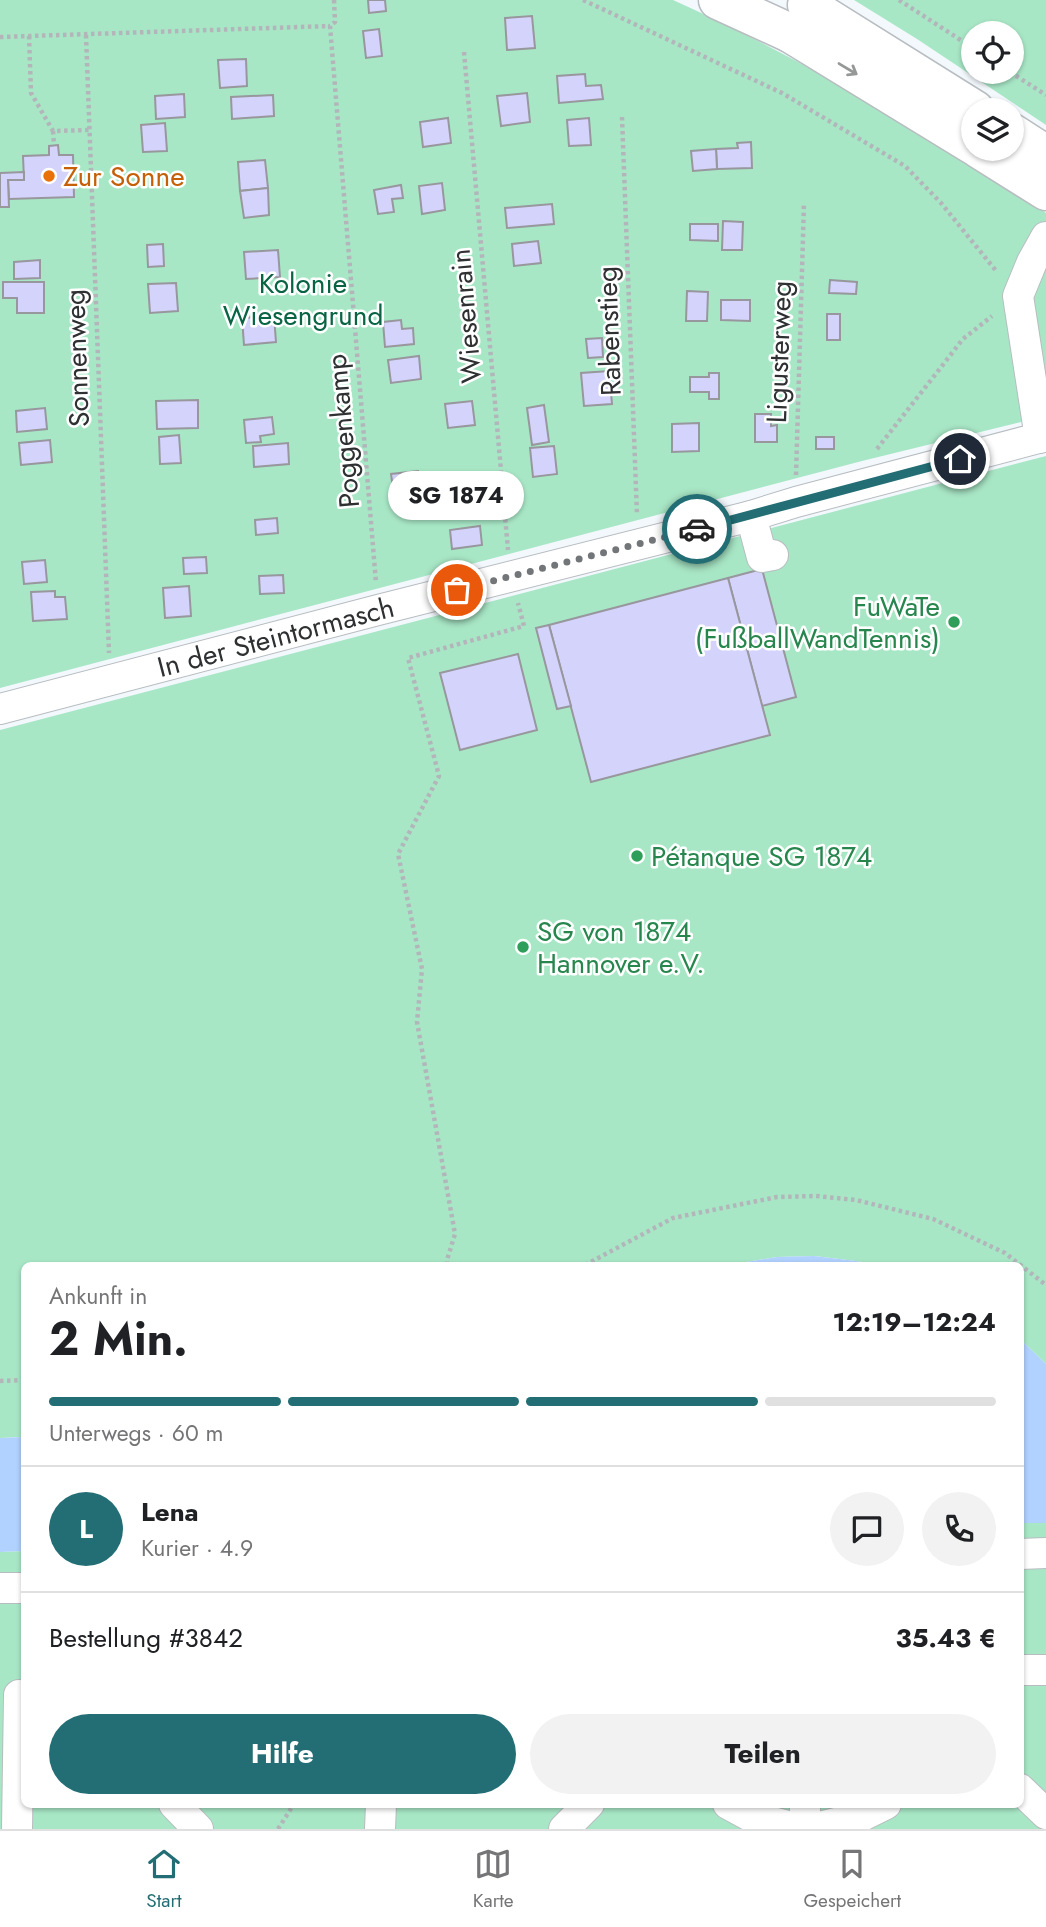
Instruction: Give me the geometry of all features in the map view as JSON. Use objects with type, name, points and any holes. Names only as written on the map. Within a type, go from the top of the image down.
[{"type":"main road","points":[[718,0],[798,13],[961,102]]},
{"type":"main road","points":[[798,13],[961,136]]},
{"type":"street","points":[[1043,437],[1018,296],[1046,237]]},
{"type":"street","name":"In der Steintormasch","points":[[0,709],[751,516],[1043,437]]},
{"type":"street","points":[[751,516],[762,557],[773,555]]},
{"type":"street","points":[[1024,1554],[1046,1553]]},
{"type":"street","points":[[0,1588],[21,1587]]},
{"type":"street","points":[[1024,1670],[1046,1670]]},
{"type":"street","points":[[15,1695],[17,1829]]},
{"type":"street","points":[[1024,1793],[1046,1814]]},
{"type":"street","points":[[178,1808],[198,1829]]},
{"type":"street","points":[[380,1829],[381,1808]]},
{"type":"street","points":[[564,1829],[585,1808]]},
{"type":"street","points":[[805,1808],[805,1829]]},
{"type":"street","points":[[743,1816],[799,1829]]},
{"type":"street","points":[[811,1829],[869,1817]]},
{"type":"path","name":"Poggenkamp","points":[[334,0],[335,22],[330,26],[378,610]]},
{"type":"path","points":[[583,0],[782,93],[905,166],[941,203],[1018,296],[963,339],[877,449],[853,488]]},
{"type":"path","points":[[899,0],[961,40]]},
{"type":"path","points":[[0,37],[330,26]]},
{"type":"path","name":"Sonnenweg","points":[[86,34],[110,680]]},
{"type":"path","points":[[29,36],[30,93],[53,131],[54,145]]},
{"type":"path","name":"Wiesenrain","points":[[447,1262],[454,1234],[417,1022],[422,969],[398,854],[439,776],[408,658],[524,626],[510,577],[464,52]]},
{"type":"path","points":[[1024,81],[1046,95]]},
{"type":"path","name":"Rabenstieg","points":[[622,117],[638,543]]},
{"type":"path","points":[[53,131],[89,130]]},
{"type":"path","name":"Ligusterweg","points":[[796,502],[804,203]]},
{"type":"path","points":[[591,1262],[674,1219],[777,1197],[816,1196],[856,1200],[933,1219],[1005,1254],[1016,1262]]},
{"type":"path","points":[[1024,1268],[1046,1285]]},
{"type":"path","points":[[0,1381],[21,1380]]},
{"type":"path","points":[[278,1829],[291,1808]]},
{"type":"green space","name":"Kolonie Wiesengrund","points":[[0,0],[673,0],[817,72],[956,155],[961,161],[965,161],[1046,213],[1046,416],[862,461],[0,688]]},
{"type":"green space","points":[[854,0],[1046,0],[1046,125],[1024,110],[1024,98],[1006,98],[984,84],[1024,84],[1024,21],[961,21],[961,68]]},
{"type":"green space","name":"SG von 1874 Hannover e.V.","points":[[1046,456],[1046,1364],[1024,1343],[1024,1262],[862,1262],[814,1256],[777,1257],[746,1262],[21,1262],[21,1437],[0,1438],[0,730]]},
{"type":"green space","points":[[1024,1523],[1046,1523],[1046,1829],[0,1829],[0,1552],[21,1551],[21,1808],[1024,1808]]},
{"type":"water","points":[[814,1256],[862,1262],[746,1262],[777,1257]]},
{"type":"water","points":[[1024,1343],[1046,1364],[1046,1523],[1024,1523]]},
{"type":"water","points":[[21,1437],[21,1551],[0,1552],[0,1438]]},
{"type":"building","points":[[368,0],[385,0],[386,11],[369,13]]},
{"type":"building","points":[[532,16],[535,48],[507,50],[505,18]]},
{"type":"building","points":[[379,29],[382,56],[366,58],[363,31]]},
{"type":"building","points":[[246,59],[247,86],[220,88],[218,60]]},
{"type":"building","points":[[585,74],[586,86],[601,85],[603,99],[559,103],[557,76]]},
{"type":"building","points":[[527,93],[530,122],[501,126],[497,96]]},
{"type":"building","points":[[184,94],[185,117],[156,119],[155,96]]},
{"type":"building","points":[[273,95],[274,116],[232,119],[231,97]]},
{"type":"building","points":[[448,118],[451,143],[423,147],[420,122]]},
{"type":"building","points":[[589,118],[591,145],[569,146],[567,120]]},
{"type":"building","points":[[165,123],[167,151],[143,152],[141,125]]},
{"type":"building","points":[[751,142],[752,168],[717,169],[716,149],[738,148],[737,143]]},
{"type":"building","name":"Zur Sonne","points":[[58,145],[59,155],[73,155],[74,197],[9,199],[8,180],[24,180],[23,156],[49,155],[49,146]]},
{"type":"building","points":[[716,149],[717,169],[693,171],[691,151]]},
{"type":"building","points":[[265,160],[268,188],[240,191],[238,162]]},
{"type":"building","points":[[24,172],[24,180],[8,180],[9,207],[0,207],[0,173]]},
{"type":"building","points":[[442,183],[445,210],[422,214],[419,186]]},
{"type":"building","points":[[401,185],[403,198],[392,199],[394,212],[378,214],[374,190]]},
{"type":"building","points":[[268,188],[269,215],[244,218],[240,191]]},
{"type":"building","points":[[552,204],[554,224],[507,228],[505,208]]},
{"type":"building","points":[[723,221],[743,222],[742,250],[722,250]]},
{"type":"building","points":[[690,224],[718,224],[718,241],[690,240]]},
{"type":"building","points":[[538,241],[541,263],[514,266],[512,244]]},
{"type":"building","points":[[163,244],[164,266],[148,267],[147,245]]},
{"type":"building","points":[[278,250],[280,277],[246,279],[244,252]]},
{"type":"building","points":[[40,260],[40,278],[14,279],[14,262]]},
{"type":"building","points":[[830,280],[857,282],[856,294],[829,293]]},
{"type":"building","points":[[3,282],[44,282],[44,313],[17,313],[17,298],[3,298]]},
{"type":"building","points":[[176,283],[178,311],[150,313],[148,284]]},
{"type":"building","points":[[687,291],[708,292],[707,321],[686,321]]},
{"type":"building","points":[[721,300],[750,300],[750,321],[721,320]]},
{"type":"building","points":[[827,314],[840,314],[840,340],[827,340]]},
{"type":"building","points":[[274,316],[276,342],[244,345],[242,318]]},
{"type":"building","points":[[401,320],[402,329],[413,328],[414,344],[385,347],[383,322]]},
{"type":"building","points":[[602,338],[603,357],[588,358],[586,339]]},
{"type":"building","points":[[419,356],[421,379],[391,383],[388,360]]},
{"type":"building","points":[[609,371],[612,404],[584,406],[581,373]]},
{"type":"building","points":[[709,373],[719,373],[719,399],[709,399],[709,392],[690,392],[690,377],[709,377]]},
{"type":"building","points":[[198,400],[198,428],[157,429],[156,401]]},
{"type":"building","points":[[472,401],[475,425],[448,428],[445,404]]},
{"type":"building","points":[[544,405],[549,442],[532,445],[527,408]]},
{"type":"building","points":[[45,408],[47,429],[17,432],[16,411]]},
{"type":"building","points":[[755,414],[771,414],[771,426],[777,425],[777,442],[755,442]]},
{"type":"building","points":[[272,417],[274,434],[260,436],[261,442],[246,443],[244,420]]},
{"type":"building","points":[[699,423],[699,451],[672,452],[672,424]]},
{"type":"building","points":[[179,435],[181,463],[160,464],[159,437]]},
{"type":"building","points":[[816,437],[834,437],[834,449],[816,449]]},
{"type":"building","points":[[50,440],[52,462],[21,465],[19,443]]},
{"type":"building","points":[[288,443],[289,464],[254,467],[253,446]]},
{"type":"building","points":[[554,446],[557,474],[533,477],[530,448]]},
{"type":"building","points":[[418,471],[422,499],[395,503],[391,474]]},
{"type":"building","points":[[277,518],[278,533],[256,535],[255,520]]},
{"type":"building","points":[[480,526],[482,545],[452,549],[450,530]]},
{"type":"building","points":[[206,557],[207,573],[184,574],[183,558]]},
{"type":"building","points":[[45,560],[47,582],[24,584],[22,562]]},
{"type":"building","points":[[762,569],[796,697],[762,706],[728,578]]},
{"type":"building","points":[[283,575],[284,593],[260,594],[259,576]]},
{"type":"building","points":[[728,578],[770,735],[591,782],[549,625]]},
{"type":"building","points":[[189,586],[191,616],[165,618],[163,588]]},
{"type":"building","points":[[55,591],[55,597],[65,597],[67,619],[33,621],[31,592]]},
{"type":"building","points":[[549,625],[571,706],[557,709],[536,628]]},
{"type":"building","points":[[518,654],[537,730],[460,750],[440,673]]},
{"type":"way so far","points":[[457,590],[697,529]]},
{"type":"place","name":"Zur Sonne","points":[[49,176]]},
{"type":"place","name":"SG 1874","points":[[457,590]]},
{"type":"place","name":"FuWaTe (FußballWandTennis)","points":[[954,622]]},
{"type":"place","name":"Pétanque SG 1874","points":[[637,856]]},
{"type":"place","name":"SG von 1874 Hannover e.V.","points":[[523,947]]},
{"type":"route","points":[[697,529],[960,459]]}]
